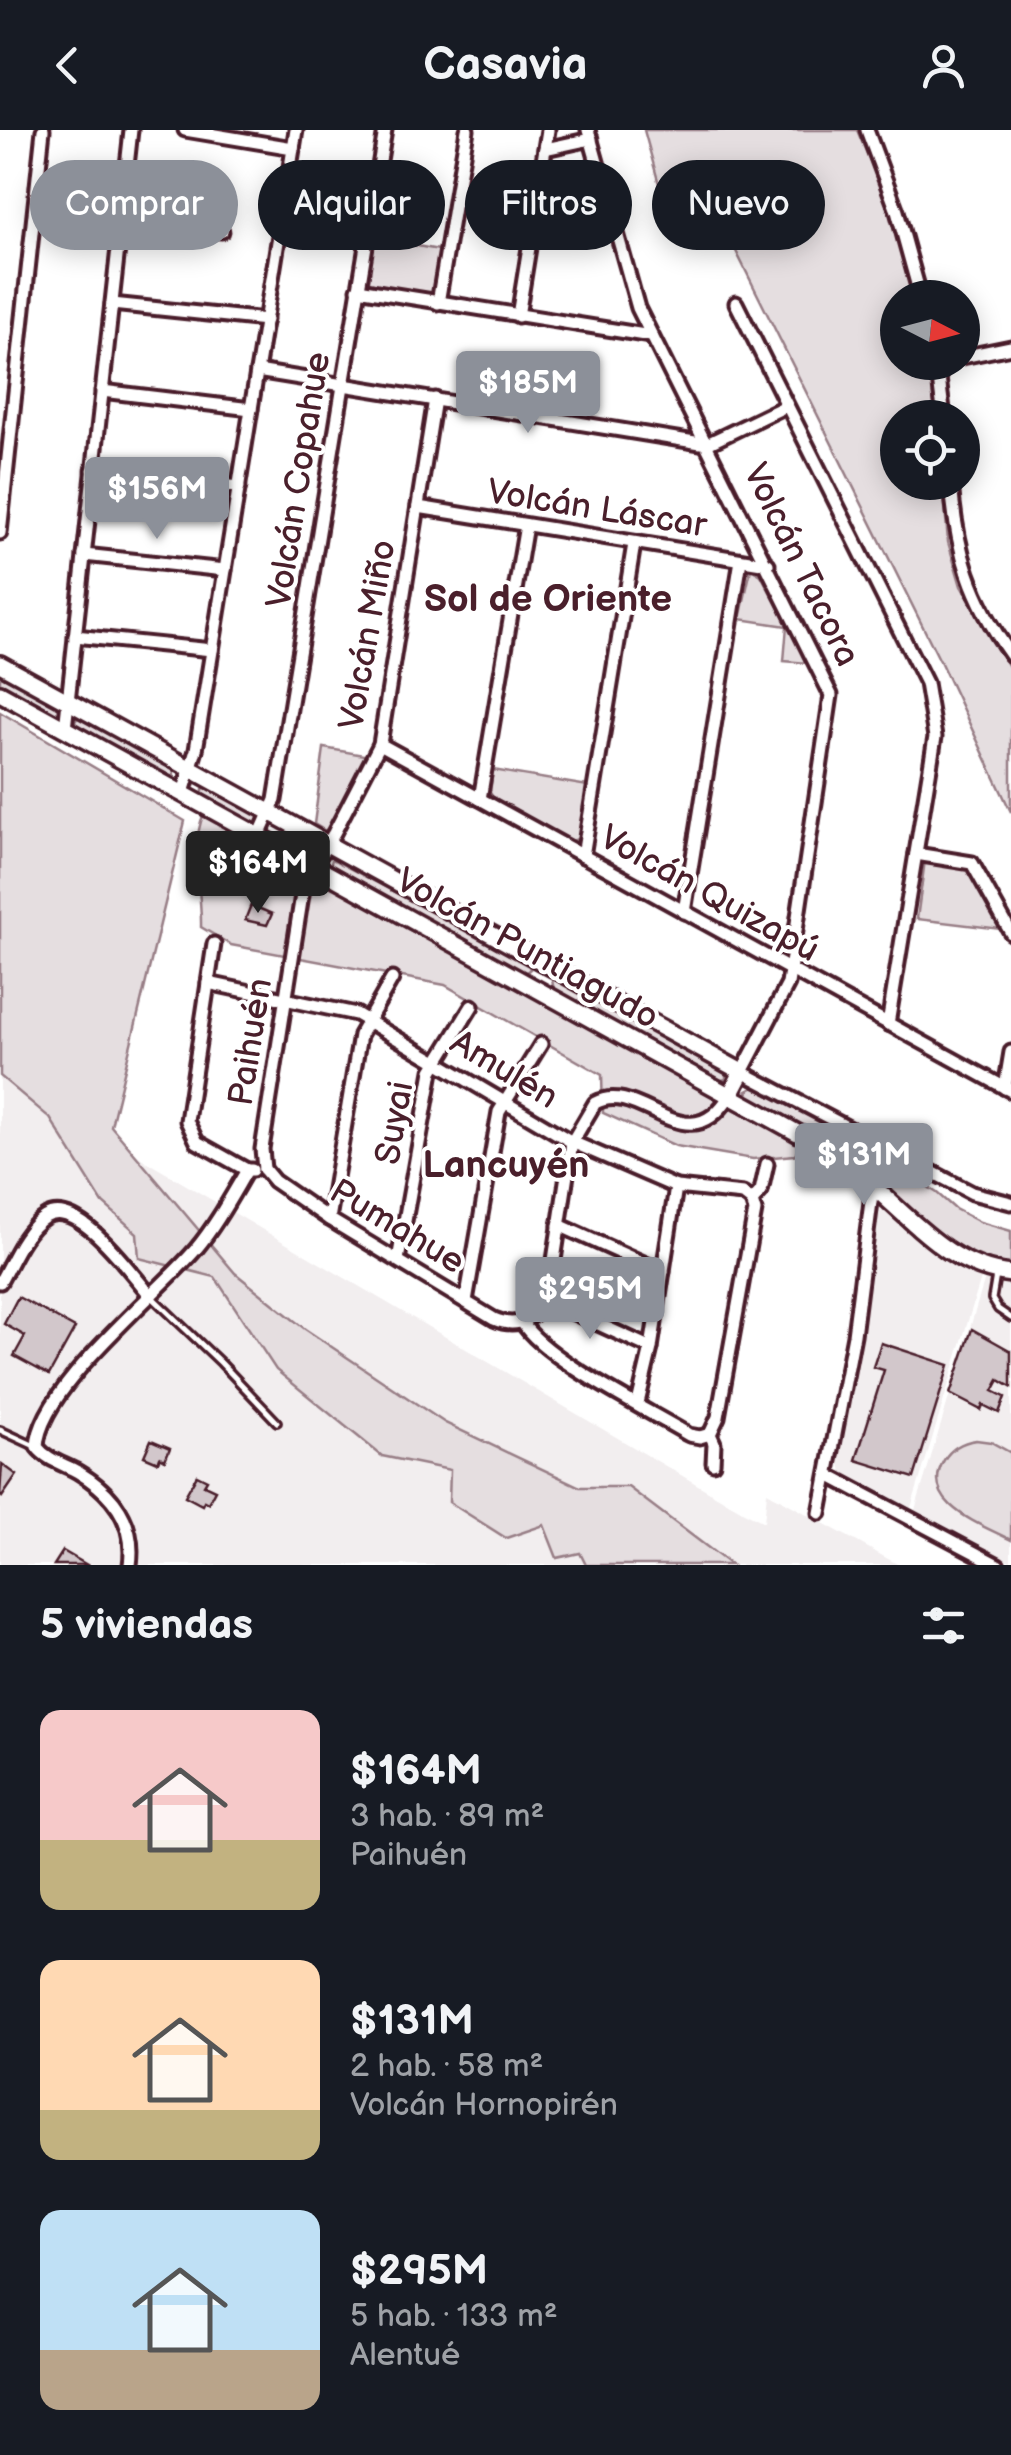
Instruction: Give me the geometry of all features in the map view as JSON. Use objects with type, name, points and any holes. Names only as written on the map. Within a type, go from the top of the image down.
[{"type":"main road","name":"Volcán Puntiagudo","points":[[0,664],[742,1072]]},
{"type":"main road","name":"Volcán Puntiagudo","points":[[0,693],[814,1142],[873,1186],[944,1249],[970,1264],[1004,1274]]},
{"type":"main road","points":[[534,987],[547,966]]},
{"type":"main road","name":"Volcán Tacora","points":[[730,1095],[742,1072]]},
{"type":"street","points":[[0,533],[43,130]]},
{"type":"street","points":[[128,160],[132,130]]},
{"type":"street","points":[[185,130],[293,148]]},
{"type":"street","points":[[183,794],[192,770],[296,130]]},
{"type":"street","name":"Volcán Copahue","points":[[259,836],[271,813],[385,130]]},
{"type":"street","points":[[438,303],[466,130]]},
{"type":"street","points":[[518,316],[548,130]]},
{"type":"street","points":[[866,130],[897,211],[916,280]]},
{"type":"street","points":[[545,149],[590,135]]},
{"type":"street","name":"Volcán Tacora","points":[[590,135],[628,284],[650,336],[831,695],[790,970],[783,998],[742,1072]]},
{"type":"street","points":[[64,728],[118,250]]},
{"type":"street","points":[[358,289],[650,336]]},
{"type":"street","points":[[736,303],[926,683],[934,737],[888,1024]]},
{"type":"street","points":[[112,304],[266,320]]},
{"type":"street","points":[[980,353],[1011,347]]},
{"type":"street","points":[[257,370],[707,444],[786,406]]},
{"type":"street","points":[[102,390],[251,409]]},
{"type":"street","name":"Volcán Miño","points":[[313,866],[380,744],[436,400]]},
{"type":"street","points":[[93,470],[239,487]]},
{"type":"street","points":[[953,500],[955,530],[968,578],[986,617],[1011,655]]},
{"type":"street","name":"Volcán Láscar","points":[[418,507],[768,564]]},
{"type":"street","points":[[480,799],[526,525]]},
{"type":"street","points":[[583,856],[634,544]]},
{"type":"street","points":[[84,555],[225,570]]},
{"type":"street","points":[[684,912],[741,560]]},
{"type":"street","points":[[75,636],[212,650]]},
{"type":"street","name":"Volcán Quizapú","points":[[380,744],[1008,1090]]},
{"type":"street","points":[[916,854],[972,863],[1011,932]]},
{"type":"street","name":"Paihuén","points":[[264,1169],[262,1149],[302,890],[313,866]]},
{"type":"street","points":[[214,944],[188,1110],[189,1128],[197,1142],[247,1170],[264,1169]]},
{"type":"street","points":[[329,1220],[360,1035],[392,978]]},
{"type":"street","name":"Amulén","points":[[208,983],[338,1009],[368,1020],[572,1142],[676,1187],[742,1194],[752,1201]]},
{"type":"street","name":"Suyai","points":[[398,1260],[432,1071],[472,1006]]},
{"type":"street","points":[[466,1301],[500,1112],[540,1044]]},
{"type":"street","points":[[1008,1090],[1011,1052]]},
{"type":"street","name":"Volcán Puntiagudo","points":[[742,1072],[972,1192],[1011,1203]]},
{"type":"street","points":[[522,1322],[536,1314],[546,1300],[572,1142],[589,1111],[602,1100],[612,1099],[698,1124],[716,1116],[730,1095]]},
{"type":"street","points":[[713,1463],[714,1443],[710,1434],[716,1426],[725,1379],[755,1211],[752,1201],[761,1191],[767,1164]]},
{"type":"street","name":"Pumahue","points":[[264,1169],[274,1181],[329,1220],[499,1322],[522,1322],[532,1338],[547,1350],[689,1435],[710,1434]]},
{"type":"street","points":[[130,1565],[126,1520],[116,1503],[79,1473],[41,1454],[37,1447],[47,1417],[81,1367],[194,1252],[247,1170]]},
{"type":"street","points":[[820,1513],[854,1336],[873,1186]]},
{"type":"street","points":[[638,1404],[651,1348],[676,1187]]},
{"type":"street","points":[[0,1282],[35,1225],[51,1214],[66,1213],[85,1223],[151,1296]]},
{"type":"street","points":[[559,1225],[662,1272]]},
{"type":"street","points":[[546,1300],[651,1348]]},
{"type":"street","points":[[828,1475],[998,1565]]},
{"type":"lane","points":[[1004,1274],[992,1300],[998,1310],[1011,1318]]},
{"type":"lane","points":[[151,1296],[277,1422]]},
{"type":"lane","points":[[0,1430],[37,1447]]},
{"type":"shaded area","points":[[644,130],[857,130],[893,216],[910,280],[880,280],[880,380],[931,380],[934,400],[880,400],[880,500],[944,500],[948,542],[961,586],[1011,670],[1011,812],[735,250],[825,250],[825,160],[652,160]]},
{"type":"shaded area","points":[[372,250],[439,250],[433,293],[429,295],[369,282]]},
{"type":"shaded area","points":[[751,569],[761,575],[808,663],[784,661],[787,626],[740,619]]},
{"type":"shaded area","points":[[0,671],[59,704],[59,713],[52,714],[0,684]]},
{"type":"shaded area","points":[[0,712],[185,821],[111,1126],[235,1273],[305,1329],[445,1423],[580,1487],[628,1487],[731,1565],[586,1565],[580,1553],[557,1558],[544,1525],[506,1538],[449,1502],[450,1470],[382,1456],[276,1370],[215,1277],[139,1258],[137,1233],[103,1203],[50,1118],[0,1076]]},
{"type":"shaded area","points":[[78,717],[173,766],[174,776],[168,777],[77,728],[74,723]]},
{"type":"shaded area","points":[[324,748],[364,755],[365,759],[327,832],[314,824]]},
{"type":"shaded area","points":[[493,770],[588,786],[580,838],[572,841],[493,798]]},
{"type":"shaded area","points":[[208,786],[261,814],[258,826],[203,797],[203,789]]},
{"type":"shaded area","points":[[204,813],[803,1144],[794,1155],[753,1159],[676,1146],[603,1113],[602,1075],[445,985],[231,945],[201,927],[197,841]]},
{"type":"shaded area","points":[[332,859],[528,963],[530,969],[524,974],[330,867]]},
{"type":"shaded area","points":[[925,860],[968,865],[1001,929],[917,919]]},
{"type":"shaded area","points":[[552,980],[559,980],[726,1072],[726,1079],[718,1081],[554,990]]},
{"type":"shaded area","points":[[0,1060],[147,1162],[744,1512],[764,1522],[767,1492],[899,1565],[0,1565]]},
{"type":"shaded area","points":[[755,1087],[866,1147],[955,1209],[1011,1231],[1011,1268],[961,1253],[751,1100],[747,1091]]},
{"type":"shaded area","points":[[882,1210],[888,1211],[930,1251],[982,1275],[911,1508],[854,1480],[842,1471],[837,1456],[875,1216]]},
{"type":"shaded area","points":[[986,1275],[1011,1278],[1011,1562],[915,1510]]},
{"type":"shaded area","points":[[976,1440],[991,1442],[1011,1453],[1011,1540],[957,1511],[940,1489],[938,1475],[944,1460],[958,1446]]},
{"type":"building","points":[[251,905],[272,914],[267,925],[245,920]]},
{"type":"building","points":[[18,1297],[75,1328],[49,1375],[14,1356],[25,1336],[4,1324]]},
{"type":"building","points":[[972,1329],[1011,1351],[1011,1387],[999,1380],[993,1391],[1005,1397],[999,1413],[983,1405],[981,1410],[950,1394]]},
{"type":"building","points":[[881,1343],[949,1365],[914,1478],[856,1460],[884,1370],[873,1367]]},
{"type":"building","points":[[151,1440],[170,1448],[165,1460],[160,1457],[158,1462],[144,1456]]},
{"type":"building","points":[[2,1464],[17,1475],[2,1497],[0,1495]]},
{"type":"building","points":[[197,1475],[207,1480],[204,1485],[215,1490],[208,1503],[204,1501],[202,1505],[185,1496]]},
{"type":"building","points":[[63,1551],[87,1565],[54,1565]]},
{"type":"district","name":"Sol de Oriente","points":[[548,599]]},
{"type":"district","name":"Lancuyén","points":[[506,1165]]}]
